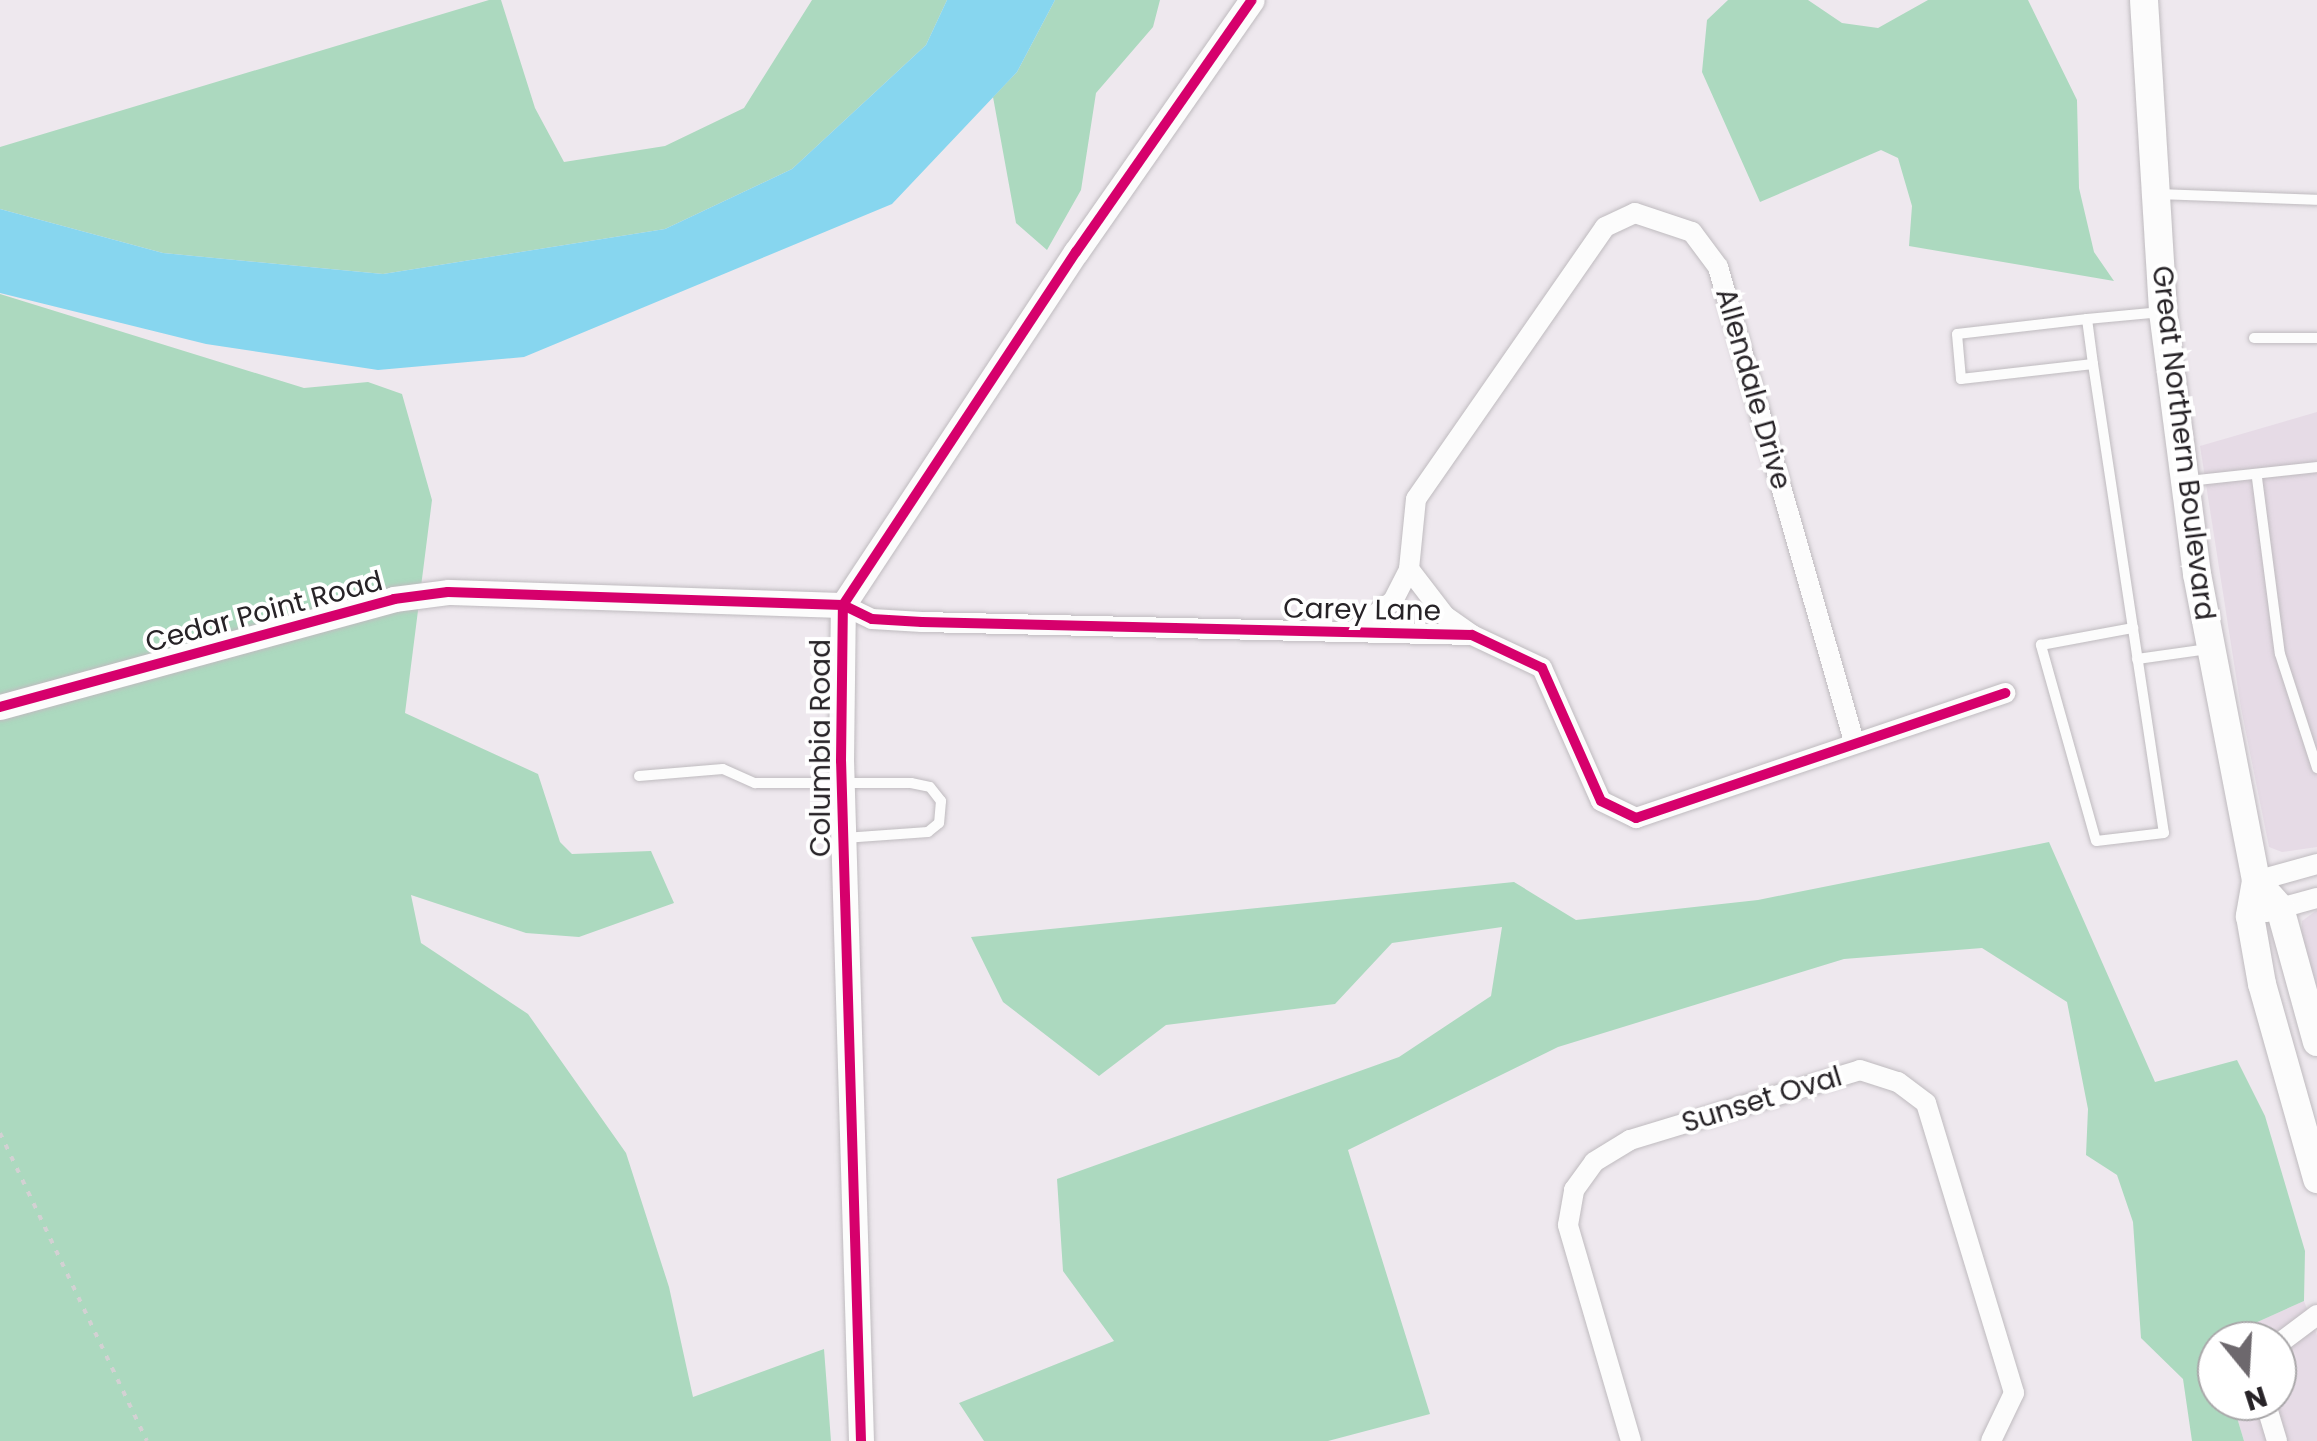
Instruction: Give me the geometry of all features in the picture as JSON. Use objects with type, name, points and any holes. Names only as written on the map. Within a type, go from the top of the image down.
[{"type":"main road","name":"Great Northern Boulevard","points":[[2144,0],[2163,312],[2209,649],[2256,881],[2250,916],[2317,1180]]},
{"type":"main road","points":[[2256,881],[2280,908],[2317,1042]]},
{"type":"street","name":"Columbia Road","points":[[861,1441],[843,838],[844,606],[1076,252],[1252,0]]},
{"type":"street","name":"Allendale Drive","points":[[1351,632],[1394,601],[1409,569],[1416,499],[1605,227],[1636,212],[1692,232],[1718,267],[1854,741]]},
{"type":"street","points":[[1409,569],[1444,616],[1472,635]]},
{"type":"street","name":"Cedar Point Road","points":[[0,706],[394,599],[448,592],[844,606]]},
{"type":"street","name":"Carey Lane","points":[[844,606],[872,618],[922,622],[1472,635],[1542,668],[1601,801],[1636,818],[2005,693]]},
{"type":"street","points":[[2256,881],[2317,864]]},
{"type":"street","points":[[2250,916],[2317,898]]},
{"type":"street","name":"Sunset Oval","points":[[1631,1441],[1568,1225],[1574,1190],[1594,1162],[1630,1140],[1860,1070],[1898,1082],[1926,1103],[2014,1393],[1991,1441]]},
{"type":"lane","points":[[2155,194],[2317,200]]},
{"type":"lane","points":[[2093,364],[1961,379],[1957,334],[2163,312]]},
{"type":"lane","points":[[2086,319],[2164,832],[2096,841],[2042,646],[2132,628]]},
{"type":"lane","points":[[2254,338],[2317,338]]},
{"type":"lane","points":[[2185,481],[2256,478],[2317,467]]},
{"type":"lane","points":[[2256,478],[2280,654],[2317,768]]},
{"type":"lane","points":[[2137,659],[2209,649]]},
{"type":"lane","points":[[639,776],[724,769],[755,782],[923,784],[942,807],[928,832],[843,838]]},
{"type":"path","points":[[0,1133],[147,1441]]},
{"type":"shaded area","points":[[2317,412],[2317,847],[2282,852],[2269,847],[2241,708],[2200,446]]},
{"type":"shaded area","points":[[2317,910],[2317,988],[2301,935],[2302,921]]},
{"type":"shaded area","points":[[2304,1301],[2317,1335],[2317,1441],[2244,1441],[2238,1421],[2297,1421],[2297,1321],[2260,1321]]},
{"type":"green space","points":[[489,0],[501,0],[535,108],[564,162],[665,146],[744,108],[812,0],[947,0],[926,45],[792,169],[665,229],[383,274],[163,253],[0,209],[0,147]]},
{"type":"green space","points":[[1055,0],[1160,0],[1153,27],[1096,93],[1081,190],[1047,250],[1016,223],[993,97],[1017,72]]},
{"type":"green space","points":[[1728,0],[1808,0],[1842,23],[1878,28],[1928,0],[2028,0],[2077,100],[2079,188],[2094,252],[2114,281],[1909,246],[1912,206],[1898,158],[1881,150],[1760,202],[1702,72],[1707,20]]},
{"type":"green space","points":[[0,294],[304,388],[368,382],[402,394],[432,500],[405,713],[538,774],[560,842],[572,854],[651,851],[674,903],[579,937],[526,933],[411,895],[421,943],[528,1014],[626,1153],[669,1287],[693,1397],[824,1349],[831,1441],[0,1441]]},
{"type":"green space","points":[[2049,842],[2155,1082],[2237,1060],[2265,1116],[2305,1251],[2304,1301],[2260,1321],[2197,1321],[2197,1421],[2238,1421],[2244,1441],[2192,1441],[2183,1379],[2141,1338],[2133,1222],[2117,1175],[2086,1155],[2088,1109],[2067,1002],[1982,948],[1844,959],[1558,1047],[1348,1150],[1430,1414],[1328,1441],[984,1441],[959,1403],[1114,1341],[1063,1271],[1057,1179],[1399,1057],[1491,996],[1502,927],[1392,943],[1335,1004],[1166,1025],[1099,1076],[1003,1002],[971,937],[1514,882],[1576,920],[1758,900]]},
{"type":"water","points":[[947,0],[1055,0],[1017,72],[892,204],[524,357],[378,370],[206,344],[0,293],[0,209],[163,253],[383,274],[665,229],[792,169],[926,45]]},
{"type":"cycle path","points":[[861,1441],[841,761],[843,605],[1076,252],[1252,0]]},
{"type":"cycle path","points":[[0,707],[394,599],[448,592],[843,605],[872,619],[922,622],[1472,635],[1542,668],[1601,801],[1636,818],[2005,693]]}]
